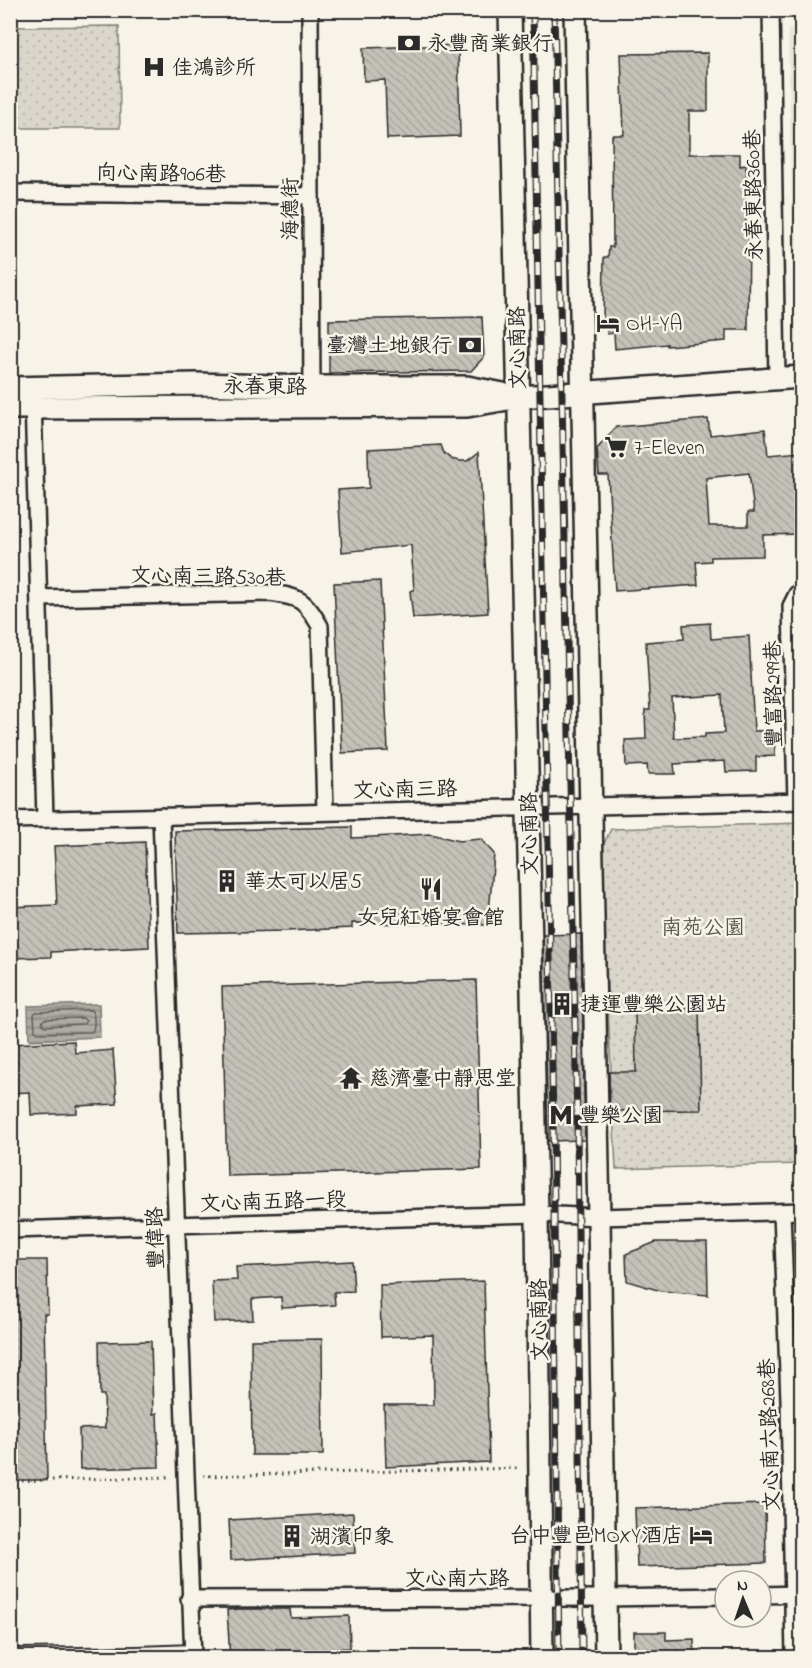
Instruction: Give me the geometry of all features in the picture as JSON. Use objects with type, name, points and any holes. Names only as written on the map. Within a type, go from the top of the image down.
[{"type":"main road","name":"文心南路","points":[[510,10],[537,1214],[542,1658]]},
{"type":"main road","points":[[575,10],[606,1658]]},
{"type":"main road","name":"永春東路","points":[[10,408],[33,398],[196,384],[312,397],[467,387],[519,397],[801,377]]},
{"type":"main road","name":"永春東路","points":[[10,388],[33,398]]},
{"type":"street","name":"海德街","points":[[310,10],[312,397]]},
{"type":"street","name":"永春東路360巷","points":[[771,10],[777,379]]},
{"type":"street","name":"向心南路906巷","points":[[10,193],[311,196]]},
{"type":"street","points":[[33,398],[45,819]]},
{"type":"street","name":"豐富路299巷","points":[[799,801],[791,606],[801,589]]},
{"type":"street","name":"文心南三路530巷","points":[[39,598],[270,593],[293,596],[308,606],[320,626],[325,812]]},
{"type":"street","name":"文心南三路","points":[[10,820],[799,801]]},
{"type":"street","name":"豐偉路","points":[[161,816],[192,1653]]},
{"type":"street","points":[[599,1217],[801,1211]]},
{"type":"street","name":"文心南六路268巷","points":[[782,1212],[795,1400],[798,1594],[794,1658]]},
{"type":"street","name":"文心南五路一段","points":[[10,1230],[537,1214],[599,1217]]},
{"type":"street","points":[[773,1595],[798,1594]]},
{"type":"street","name":"文心南六路","points":[[189,1599],[605,1599],[713,1596]]},
{"type":"lane","points":[[10,1653],[122,1650],[192,1653]]},
{"type":"path","points":[[10,1481],[540,1467]]},
{"type":"shaded area","points":[[801,29],[802,349],[795,350],[788,30]]},
{"type":"green space","points":[[119,26],[120,128],[11,128],[11,27]]},
{"type":"green space","name":"南苑公園","points":[[801,823],[801,1164],[616,1169],[600,852],[611,829]]},
{"type":"water","points":[[99,1004],[100,1037],[29,1040],[28,1006]]},
{"type":"building","points":[[458,45],[460,136],[387,139],[385,80],[364,81],[363,48]]},
{"type":"building","points":[[708,53],[708,111],[689,111],[689,154],[740,154],[740,166],[746,165],[746,229],[749,229],[748,330],[726,330],[726,341],[615,349],[614,333],[607,334],[607,322],[603,322],[604,257],[608,257],[609,247],[613,247],[612,135],[624,135],[621,54]]},
{"type":"building","points":[[482,317],[484,357],[471,371],[329,373],[329,320]]},
{"type":"building","points":[[708,419],[710,435],[765,429],[768,455],[801,452],[801,534],[763,535],[763,556],[711,557],[711,561],[696,562],[698,585],[615,591],[608,475],[599,475],[597,449],[616,427]],"holes":[[[749,473],[754,512],[748,512],[748,526],[709,526],[706,478]]]},
{"type":"building","points":[[441,445],[444,453],[451,459],[459,461],[467,461],[479,452],[488,613],[413,618],[410,591],[414,590],[411,545],[342,552],[338,490],[369,488],[368,449]]},
{"type":"building","points":[[380,581],[388,751],[342,753],[334,583]]},
{"type":"building","points":[[710,623],[711,639],[749,636],[754,731],[774,730],[775,756],[756,757],[756,771],[726,772],[725,761],[674,764],[675,774],[648,774],[647,765],[626,766],[625,740],[646,739],[645,710],[650,710],[646,642],[684,639],[683,625]],"holes":[[[722,695],[724,733],[705,734],[705,737],[674,738],[672,698]]]},
{"type":"building","points":[[352,827],[352,838],[431,834],[459,841],[481,839],[494,854],[488,925],[352,923],[352,928],[178,933],[175,831]]},
{"type":"building","points":[[145,842],[149,947],[51,952],[51,957],[10,958],[10,907],[57,905],[54,846]]},
{"type":"building","points":[[581,934],[585,1140],[548,1141],[543,935]]},
{"type":"building","name":"慈濟臺中靜思堂","points":[[476,980],[481,1169],[227,1176],[222,987]]},
{"type":"building","name":"捷運豐樂公園站","points":[[699,1007],[701,1110],[610,1111],[609,1072],[636,1072],[635,1009]]},
{"type":"building","points":[[74,1041],[75,1053],[113,1050],[117,1104],[77,1106],[77,1113],[31,1115],[30,1092],[10,1093],[10,1044]]},
{"type":"building","points":[[656,1242],[707,1242],[708,1295],[661,1291],[627,1281],[626,1254]]},
{"type":"building","points":[[10,1260],[47,1260],[48,1314],[44,1314],[47,1480],[10,1480]]},
{"type":"building","points":[[352,1261],[354,1291],[334,1292],[335,1305],[282,1308],[281,1297],[252,1299],[253,1320],[214,1322],[212,1281],[237,1280],[236,1267]]},
{"type":"building","points":[[484,1281],[489,1462],[386,1467],[384,1405],[434,1405],[433,1335],[381,1337],[380,1285]]},
{"type":"building","points":[[322,1339],[323,1455],[252,1455],[251,1340]]},
{"type":"building","points":[[151,1341],[153,1414],[157,1413],[159,1467],[80,1469],[79,1429],[105,1428],[104,1395],[100,1395],[99,1342]]},
{"type":"building","name":"台中豐邑MOXY酒店","points":[[765,1504],[766,1563],[637,1567],[635,1508]]},
{"type":"building","name":"湖濱印象","points":[[353,1513],[355,1553],[231,1560],[229,1520]]},
{"type":"building","points":[[290,1609],[291,1618],[349,1616],[350,1648],[336,1649],[337,1658],[230,1658],[227,1610]]},
{"type":"building","points":[[634,1632],[666,1632],[666,1640],[694,1639],[694,1658],[634,1658]]},
{"type":"railway","points":[[533,10],[553,1122],[559,1658]]},
{"type":"railway","points":[[554,10],[577,1122],[582,1658]]},
{"type":"place","name":"永豐商業銀行","points":[[409,43]]},
{"type":"place","name":"佳鴻診所","points":[[154,67]]},
{"type":"place","name":"OH-YA","points":[[608,323]]},
{"type":"place","name":"臺灣土地銀行","points":[[470,345]]},
{"type":"place","name":"7-Eleven","points":[[616,447]]},
{"type":"place","name":"華太可以居5","points":[[227,881]]},
{"type":"place","name":"女兒紅婚宴會館","points":[[431,889]]},
{"type":"place","name":"捷運豐樂公園站","points":[[562,1004]]},
{"type":"place","name":"慈濟臺中靜思堂","points":[[351,1078]]},
{"type":"place","name":"豐樂公園","points":[[561,1115]]},
{"type":"place","name":"台中豐邑MOXY酒店","points":[[701,1535]]},
{"type":"place","name":"湖濱印象","points":[[292,1536]]}]
